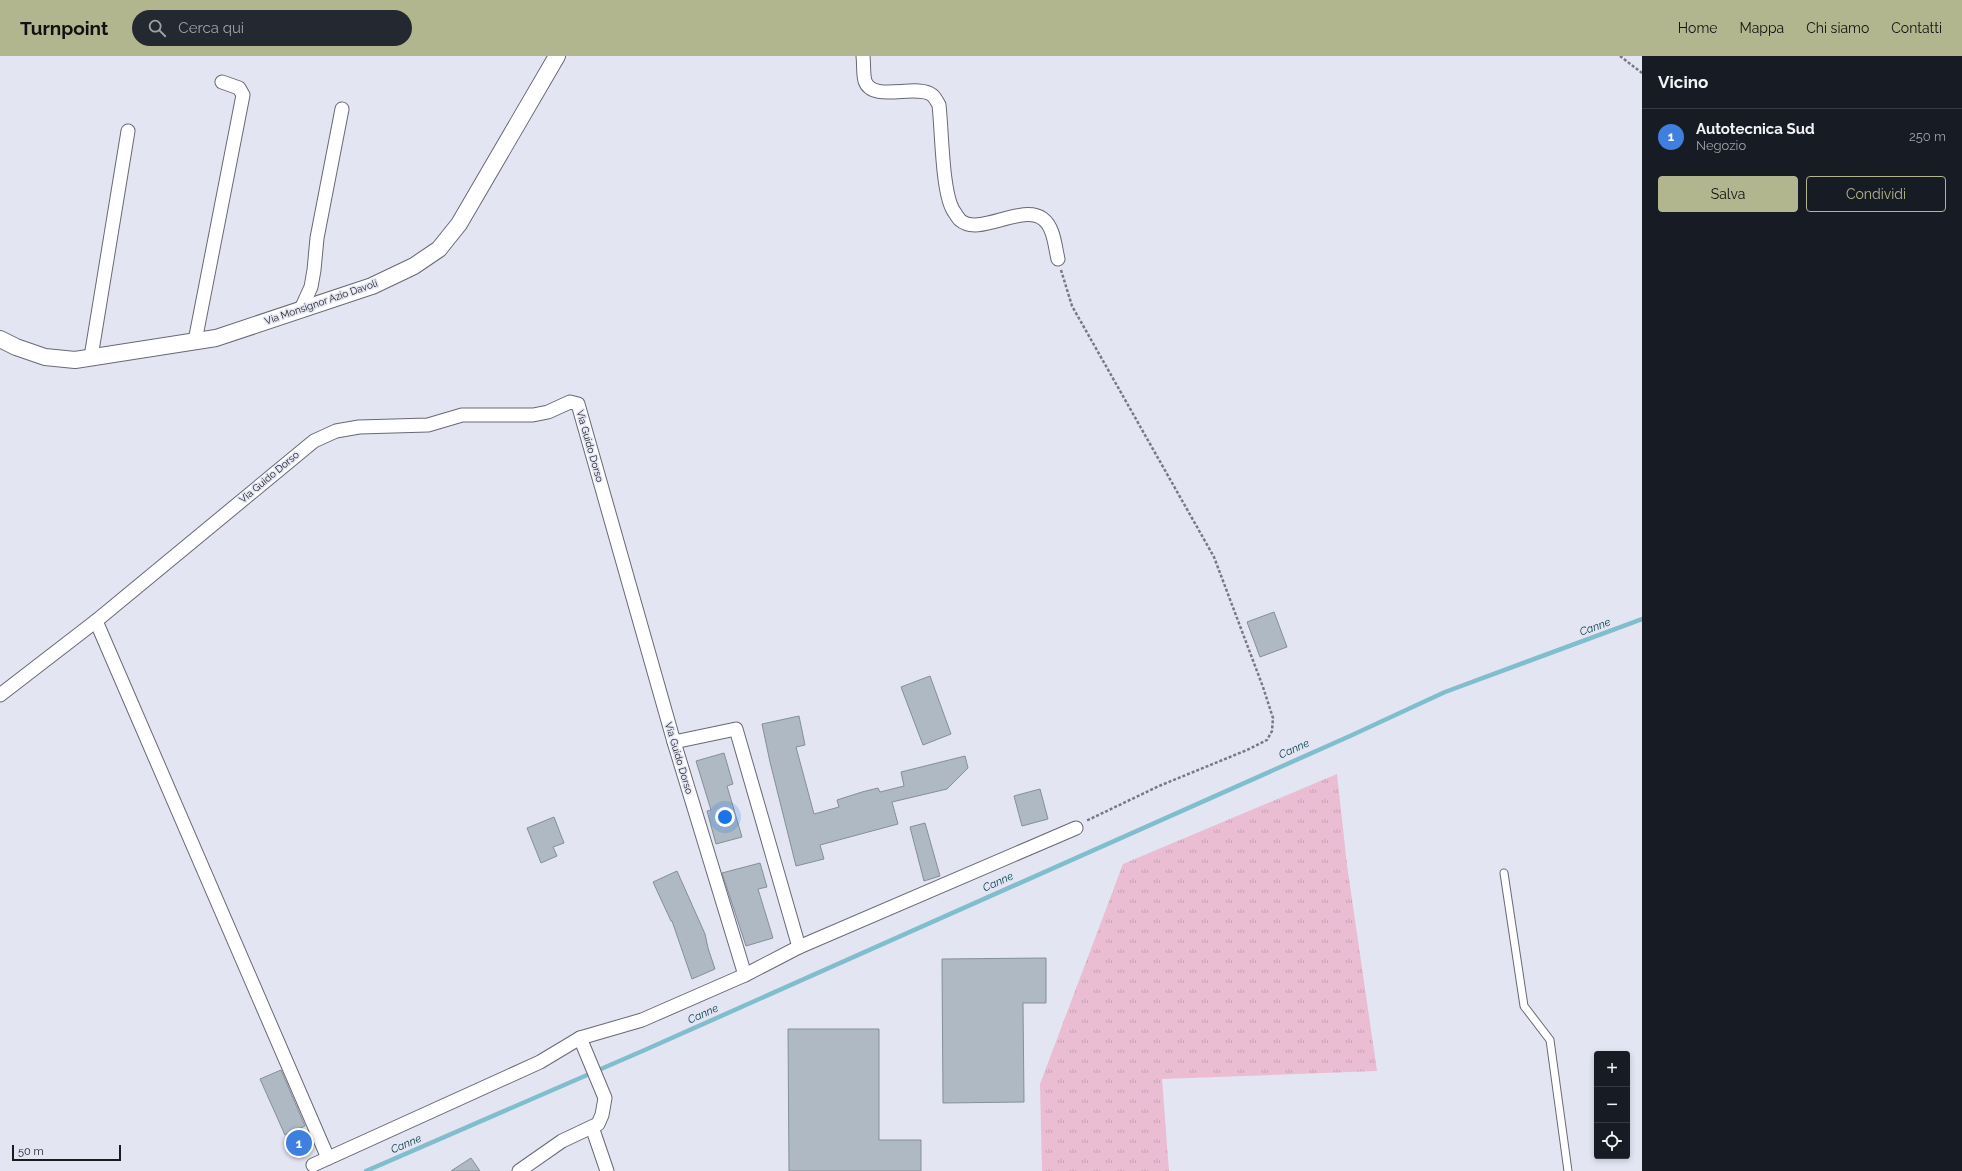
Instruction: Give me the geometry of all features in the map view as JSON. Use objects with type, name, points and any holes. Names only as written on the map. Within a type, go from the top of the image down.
[{"type":"street","name":"Via Monsignor Azio Davoli","points":[[0,339],[16,347],[45,357],[75,360],[216,338],[372,286],[414,266],[439,248],[459,224],[557,56]]},
{"type":"street","points":[[863,56],[865,82],[872,89],[885,92],[922,90],[932,95],[939,105],[947,195],[952,209],[960,221],[971,224],[1033,215],[1043,220],[1051,229],[1058,259]]},
{"type":"street","points":[[195,341],[243,95],[239,88],[222,82]]},
{"type":"street","points":[[301,309],[313,276],[317,238],[342,109]]},
{"type":"street","points":[[91,357],[128,131]]},
{"type":"street","name":"Via Guido Dorso","points":[[0,695],[96,621],[314,441],[336,431],[359,427],[428,425],[462,415],[533,415],[548,412],[570,402],[578,404],[674,742],[745,975]]},
{"type":"street","points":[[96,621],[328,1158]]},
{"type":"street","points":[[674,742],[736,729],[799,947]]},
{"type":"street","points":[[313,1165],[540,1062],[580,1038],[642,1020],[745,975],[799,947],[1076,828]]},
{"type":"street","points":[[519,1171],[562,1141],[578,1132],[598,1124],[602,1115],[605,1098],[580,1038]]},
{"type":"street","points":[[592,1127],[607,1171]]},
{"type":"lane","points":[[1504,873],[1524,1006],[1550,1040],[1568,1171]]},
{"type":"path","points":[[1620,56],[1642,73]]},
{"type":"path","points":[[1058,259],[1072,306],[1214,557],[1263,687],[1273,718],[1272,731],[1267,740],[1247,750],[1109,808],[1076,828]]},
{"type":"green space","points":[[1337,774],[1347,865],[1377,1071],[1162,1079],[1169,1171],[1042,1171],[1040,1084],[1123,864]]},
{"type":"building","points":[[1274,612],[1287,647],[1260,657],[1247,622]]},
{"type":"building","points":[[930,676],[951,734],[923,745],[901,687]]},
{"type":"building","points":[[799,716],[805,745],[796,747],[814,814],[839,807],[837,800],[862,792],[878,788],[880,792],[904,786],[901,772],[965,756],[968,768],[947,789],[892,802],[898,824],[820,845],[824,859],[796,866],[762,724]]},
{"type":"building","points":[[724,753],[733,784],[727,786],[742,837],[716,844],[707,811],[711,810],[696,761]]},
{"type":"building","points":[[1040,789],[1048,819],[1022,826],[1014,796]]},
{"type":"building","points":[[554,817],[564,843],[553,847],[557,856],[541,863],[527,828]]},
{"type":"building","points":[[925,823],[940,876],[924,881],[910,827]]},
{"type":"building","points":[[760,863],[767,887],[758,889],[773,938],[746,946],[722,873]]},
{"type":"building","points":[[677,871],[705,934],[715,969],[692,979],[672,921],[653,882]]},
{"type":"building","points":[[1046,958],[1046,1003],[1023,1003],[1024,1102],[943,1103],[942,959]]},
{"type":"building","points":[[788,1029],[879,1029],[879,1140],[921,1140],[921,1171],[789,1171]]},
{"type":"building","points":[[281,1070],[305,1126],[285,1135],[260,1079]]},
{"type":"building","points":[[471,1158],[480,1171],[451,1171]]},
{"type":"waterway","name":"Canne","points":[[366,1171],[647,1049],[1350,736],[1445,692],[1642,619]]},
{"type":"place","name":"Autotecnica Sud","points":[[299,1143]]}]
